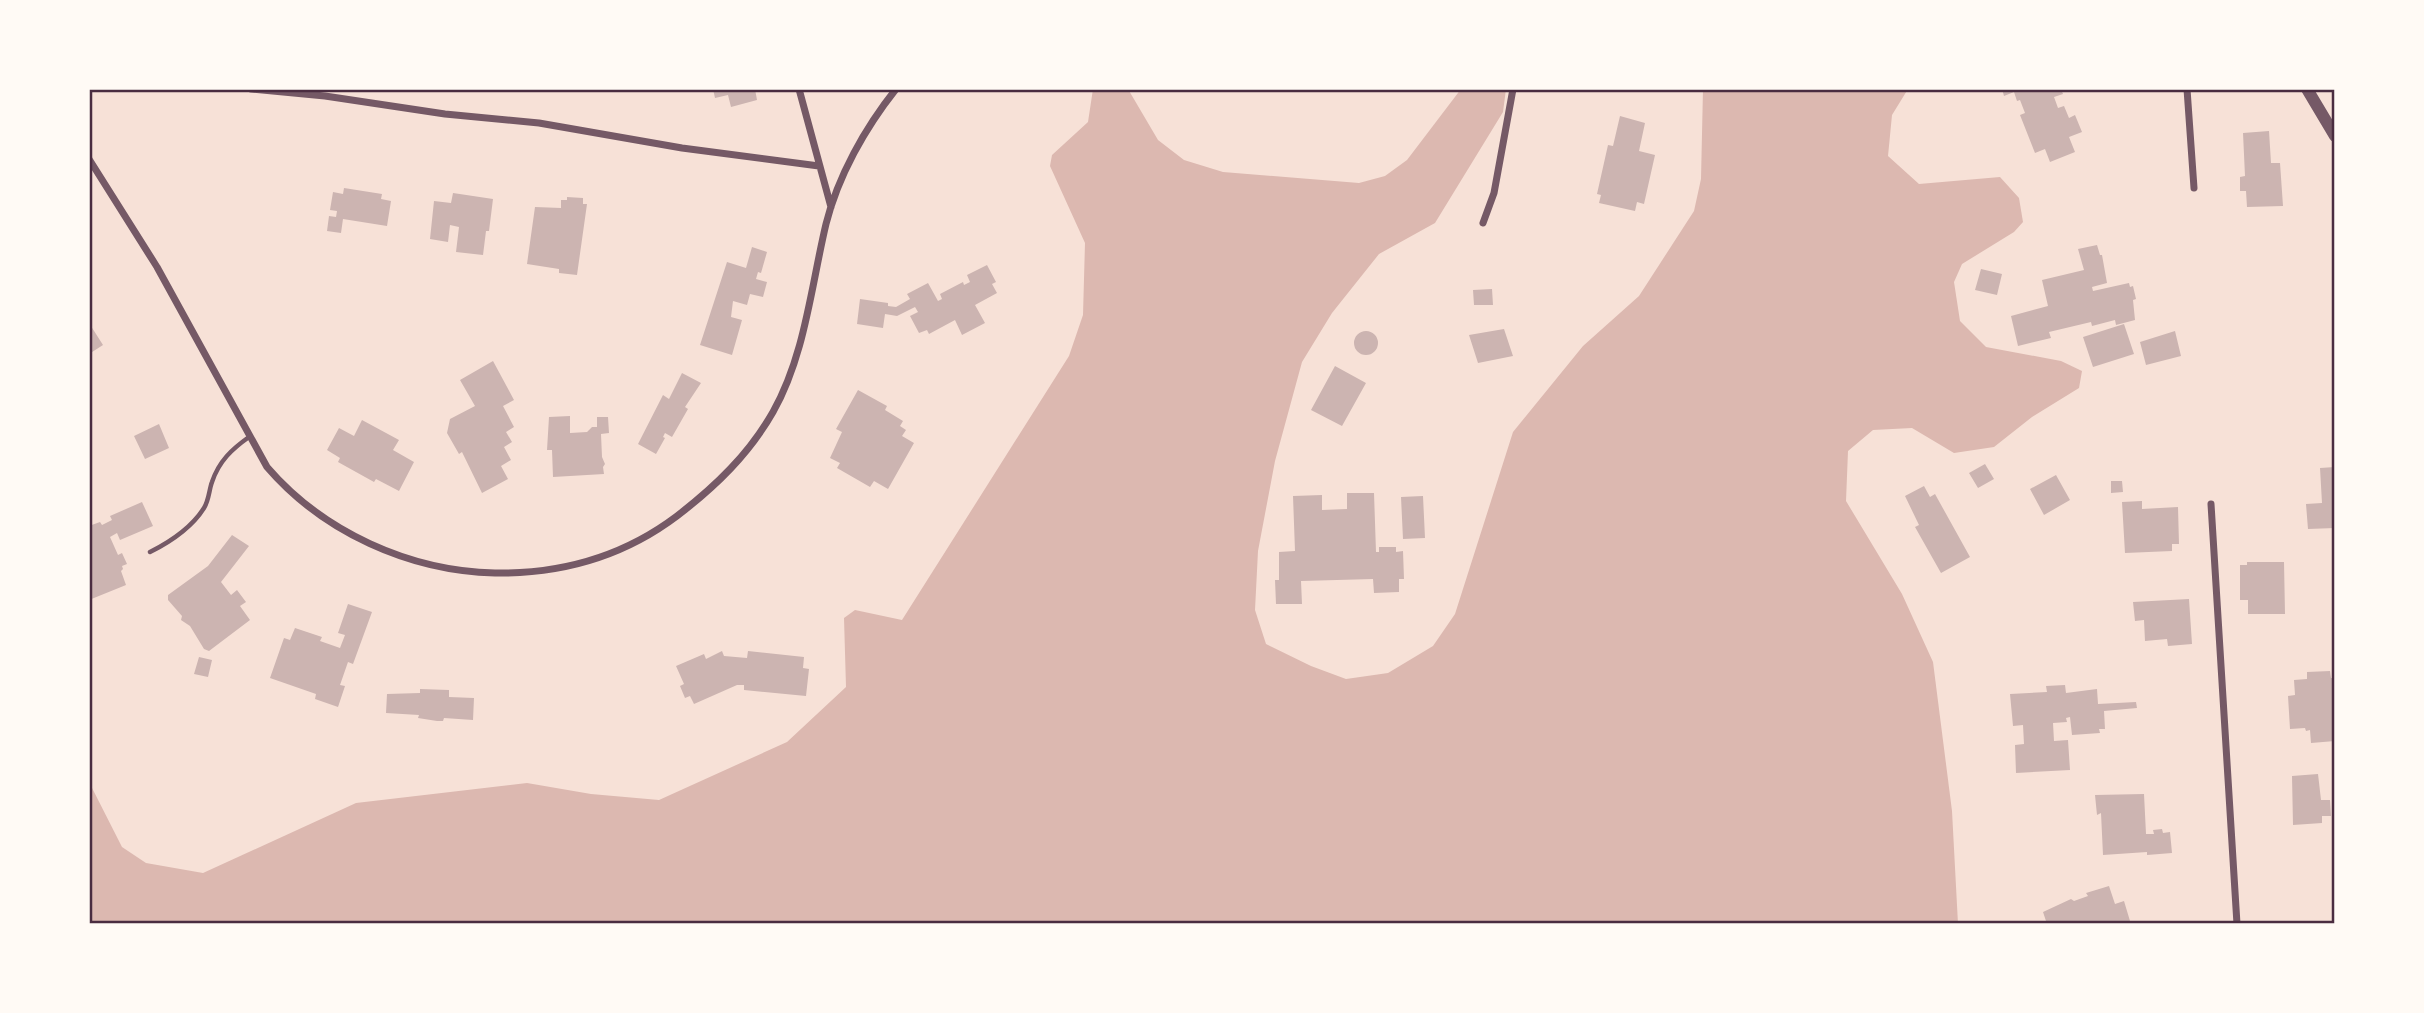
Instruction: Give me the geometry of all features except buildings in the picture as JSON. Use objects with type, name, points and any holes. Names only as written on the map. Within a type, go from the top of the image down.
[{"type":"street","points":[[251,89],[539,123],[682,148],[820,166]]},
{"type":"street","points":[[799,89],[831,208]]},
{"type":"street","points":[[89,159],[157,267],[249,437],[267,467],[286,489],[350,534],[394,553],[438,566],[476,572],[514,573],[567,566],[619,551],[659,530],[732,469],[755,441],[775,410],[792,370],[831,208],[855,153],[895,89]]},
{"type":"street","points":[[1483,223],[1494,193],[1513,89]]},
{"type":"street","points":[[2187,89],[2194,188]]},
{"type":"street","points":[[2307,89],[2335,136]]},
{"type":"street","points":[[2211,504],[2237,924]]},
{"type":"lane","points":[[150,552],[171,541],[196,518],[205,506],[222,462],[230,450],[249,437]]},
{"type":"shaded area","points":[[1093,89],[1128,89],[1158,140],[1184,160],[1223,172],[1359,183],[1385,176],[1407,160],[1461,89],[1506,89],[1503,112],[1435,223],[1379,254],[1332,313],[1302,362],[1275,461],[1258,551],[1255,610],[1266,644],[1311,666],[1346,679],[1388,673],[1433,646],[1455,614],[1513,432],[1583,346],[1639,296],[1694,211],[1701,179],[1703,89],[1908,89],[1892,115],[1888,156],[1919,184],[2000,177],[2019,198],[2023,222],[2014,232],[1962,264],[1954,282],[1960,321],[1986,347],[2061,361],[2082,371],[2079,388],[2032,417],[1994,447],[1954,453],[1912,428],[1873,430],[1848,451],[1846,501],[1902,594],[1933,662],[1952,811],[1958,924],[89,924],[89,782],[122,847],[146,863],[203,873],[356,803],[527,783],[591,794],[659,800],[787,742],[846,687],[844,618],[855,610],[902,620],[1069,356],[1083,315],[1085,243],[1050,166],[1052,155],[1088,122]]}]
